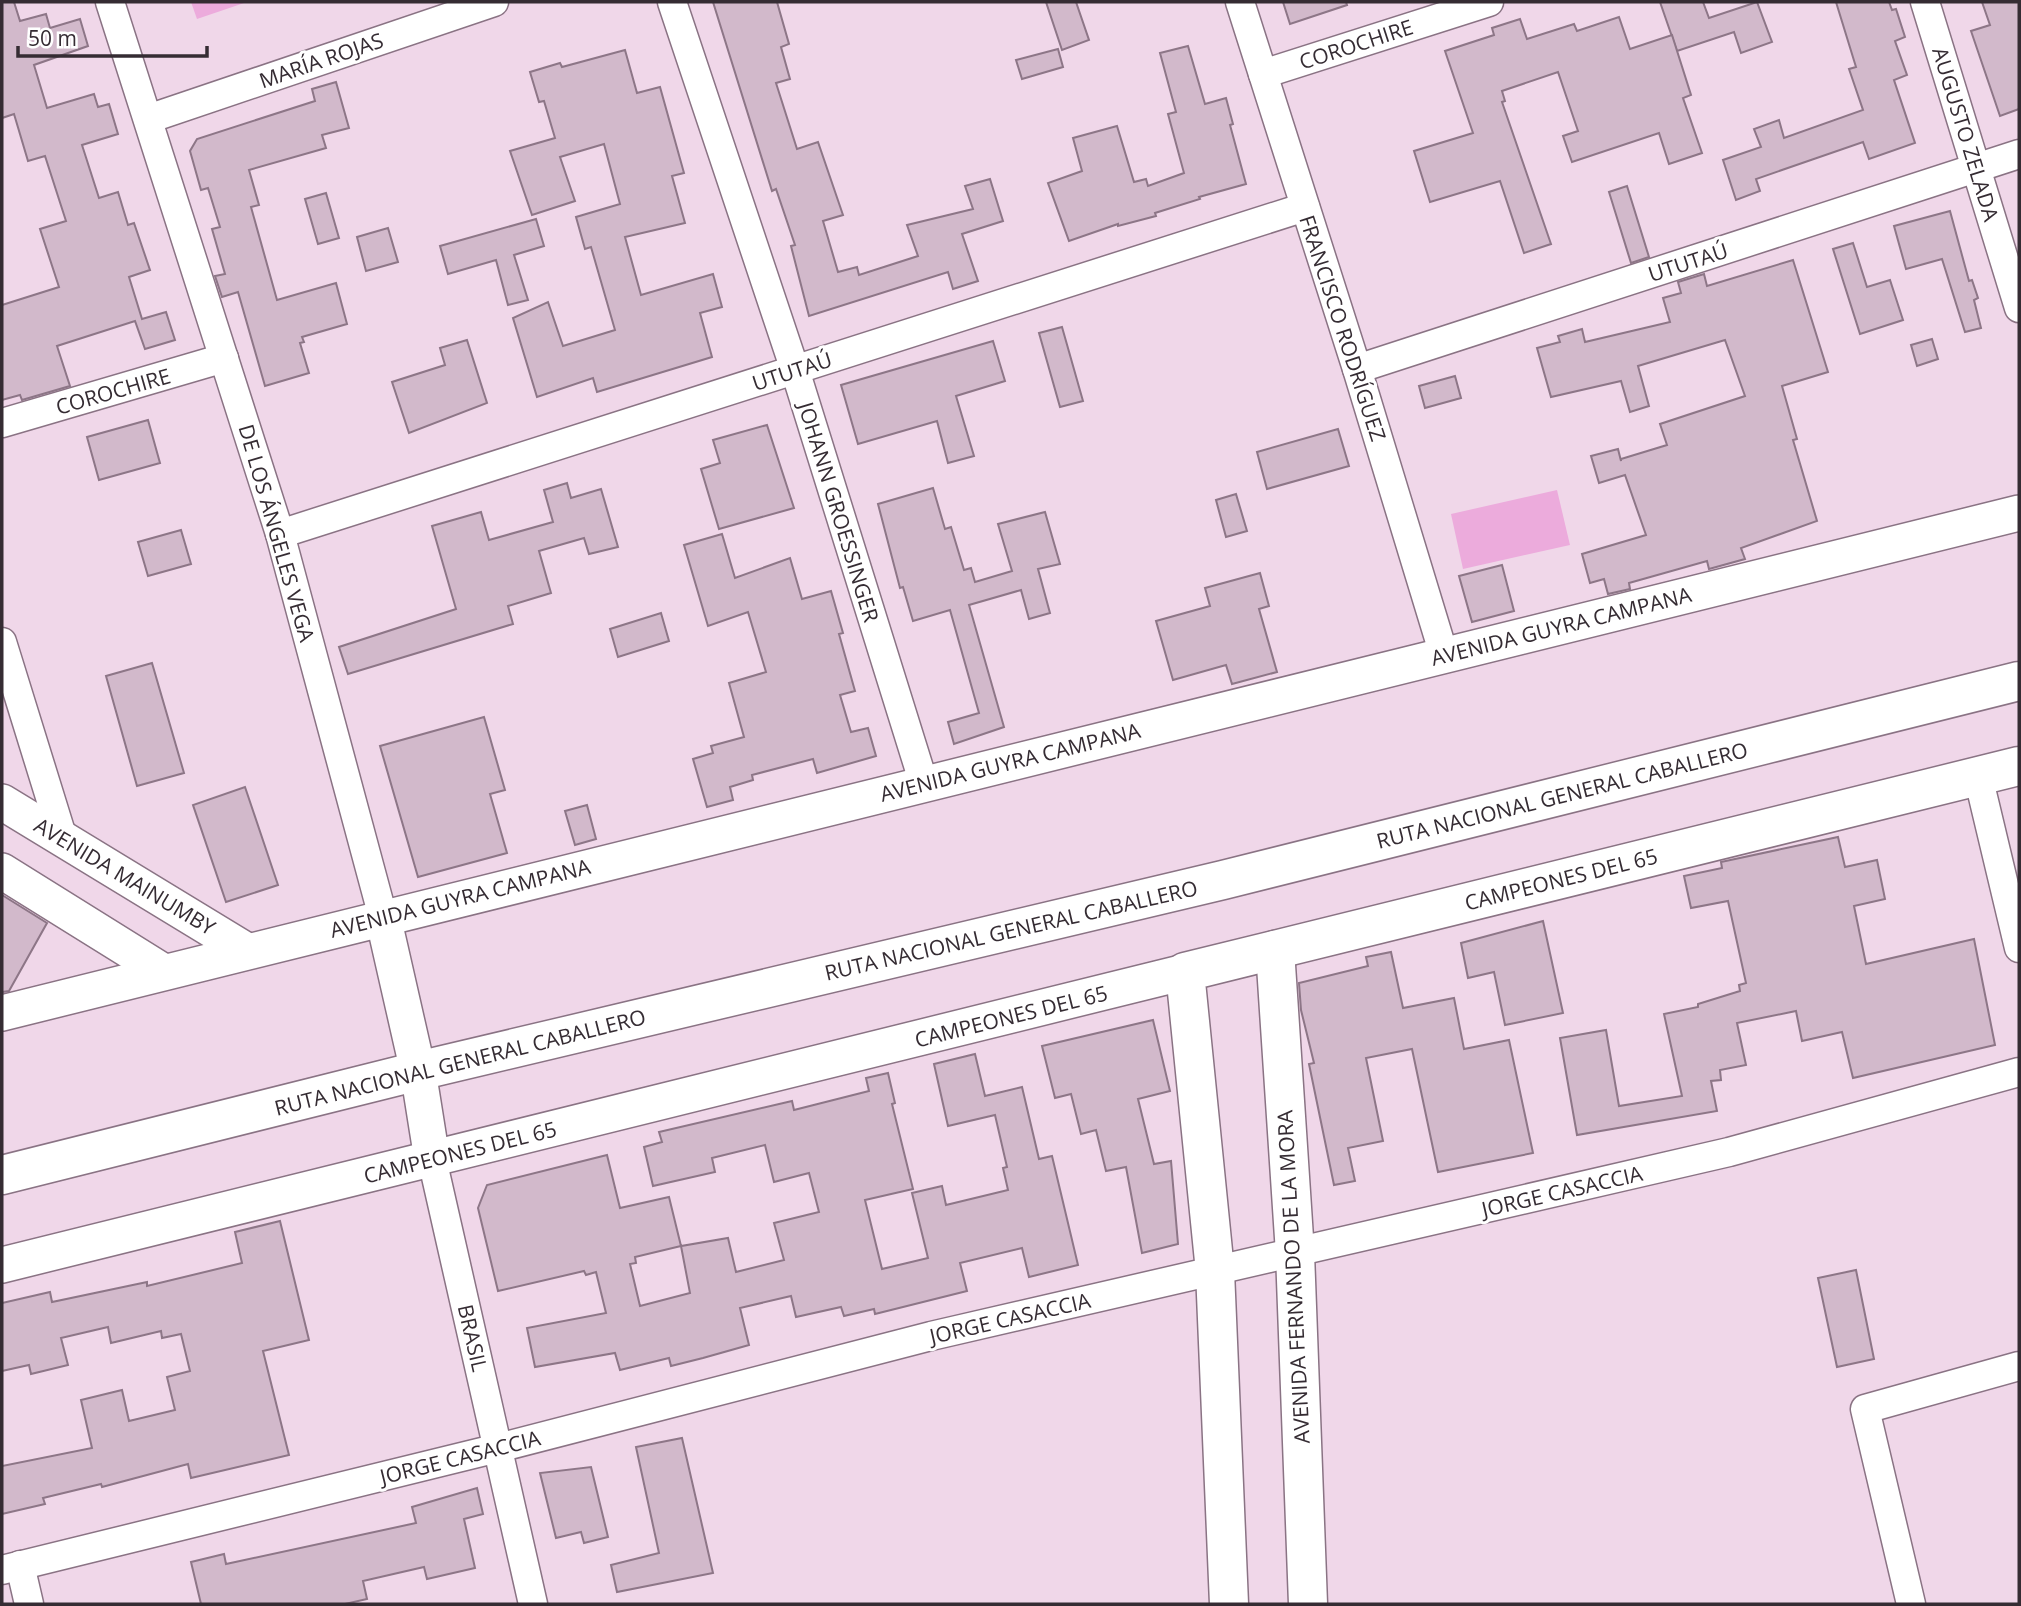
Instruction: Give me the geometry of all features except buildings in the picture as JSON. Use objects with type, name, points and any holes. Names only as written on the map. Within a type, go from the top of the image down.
[{"type":"main road","name":"RUTA NACIONAL GENERAL CABALLERO","points":[[2,1175],[418,1071],[1236,877],[2019,681]]},
{"type":"main road","name":"CAMPEONES DEL 65","points":[[1185,972],[2019,765]]},
{"type":"main road","name":"AVENIDA FERNANDO DE LA MORA","points":[[1275,950],[1294,1253],[1308,1604]]},
{"type":"main road","points":[[1185,972],[1215,1271],[1229,1604]]},
{"type":"street","name":"DE LOS ÁNGELES VEGA","points":[[110,2],[280,534],[383,917],[418,1071]]},
{"type":"street","name":"MARÍA ROJAS","points":[[148,119],[494,2]]},
{"type":"street","name":"JOHANN GROESSINGER","points":[[672,2],[795,370],[923,784]]},
{"type":"street","name":"FRANCISCO RODRÍGUEZ","points":[[1240,2],[1357,369],[1444,655]]},
{"type":"street","name":"COROCHIRE","points":[[1263,74],[1489,2]]},
{"type":"street","name":"AUGUSTO ZELADA","points":[[1925,2],[2019,307]]},
{"type":"street","name":"UTUTAÚ","points":[[1357,369],[2019,154]]},
{"type":"street","name":"UTUTAÚ","points":[[280,534],[1305,207]]},
{"type":"street","name":"COROCHIRE","points":[[2,423],[224,358]]},
{"type":"street","name":"AVENIDA GUYRA CAMPANA","points":[[2,1013],[2019,513]]},
{"type":"street","points":[[2,642],[63,839]]},
{"type":"street","points":[[1978,776],[2019,948]]},
{"type":"street","name":"AVENIDA MAINUMBY","points":[[2,802],[247,951]]},
{"type":"street","points":[[2,871],[164,972]]},
{"type":"street","name":"CAMPEONES DEL 65","points":[[2,1265],[1185,972]]},
{"type":"street","name":"BRASIL","points":[[418,1071],[432,1159],[533,1604]]},
{"type":"street","name":"JORGE CASACCIA","points":[[11,1568],[498,1448],[931,1336],[1729,1152],[2019,1072]]},
{"type":"street","points":[[1911,1604],[1865,1409],[2019,1366]]},
{"type":"street","points":[[11,1568],[29,1604]]},
{"type":"shaded area","points":[[191,2],[247,2],[197,19]]},
{"type":"shaded area","points":[[1557,490],[1570,545],[1463,569],[1451,514]]}]
